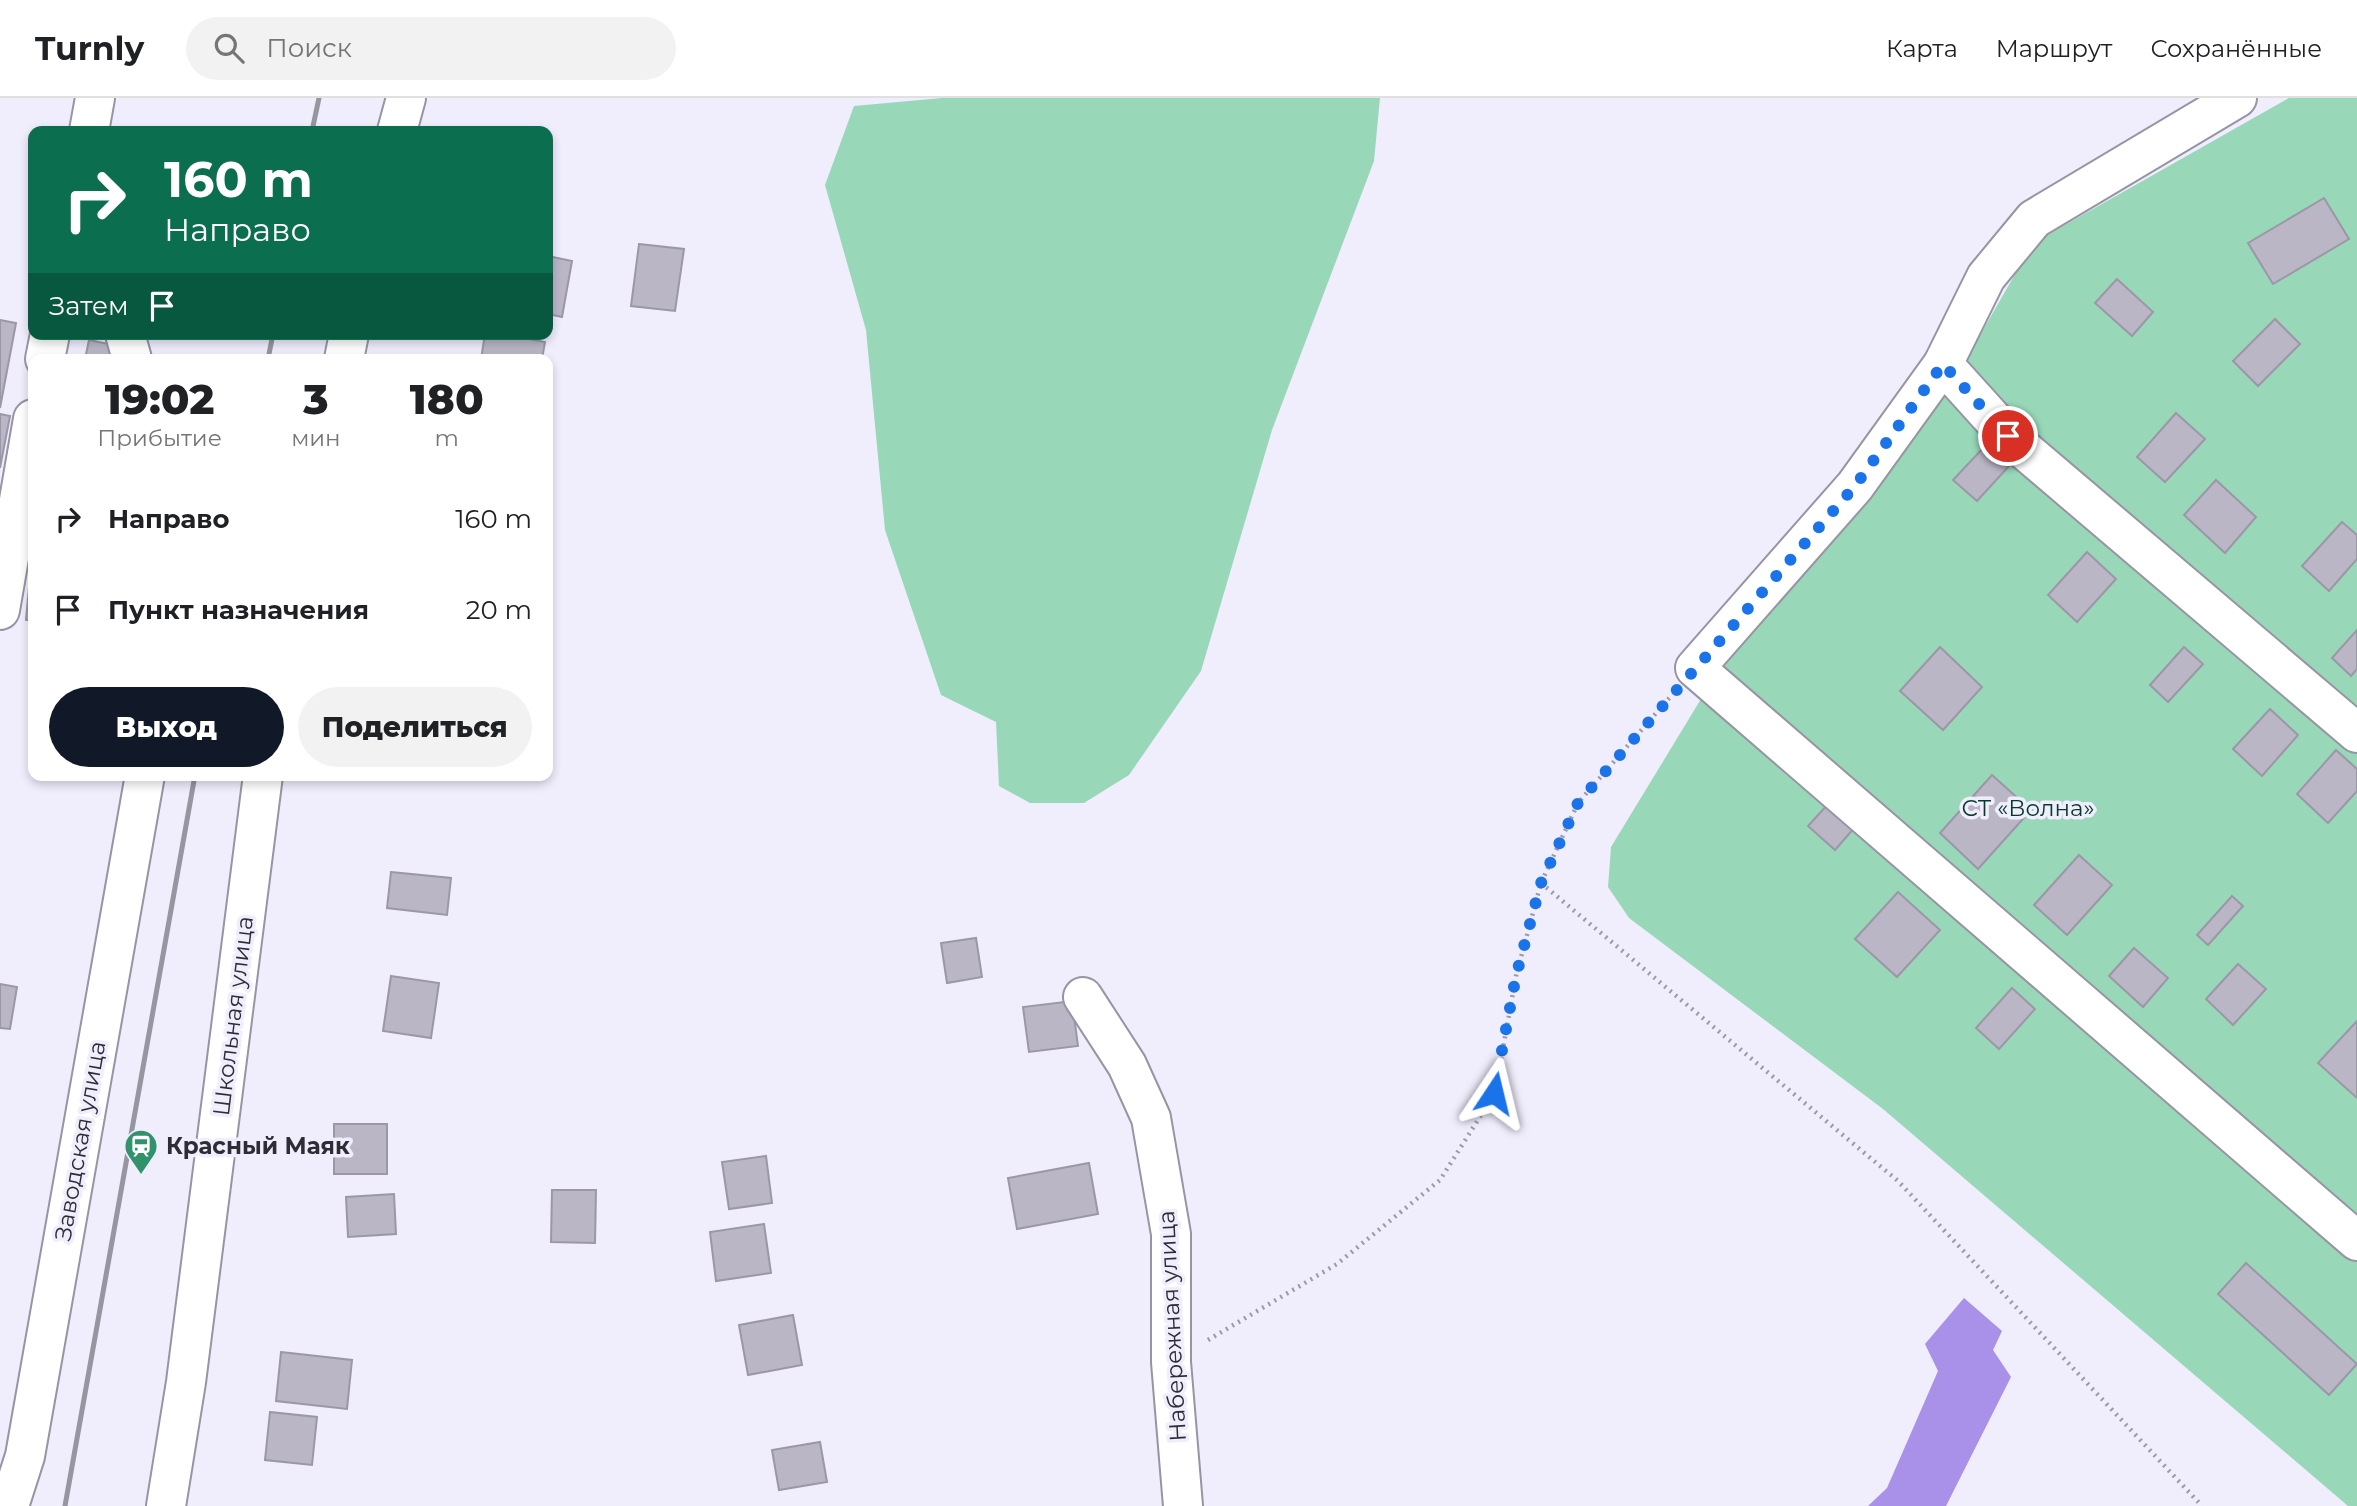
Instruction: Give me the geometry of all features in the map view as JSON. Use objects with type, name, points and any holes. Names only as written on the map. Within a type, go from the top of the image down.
[{"type":"street","points":[[90,126],[95,98]]},
{"type":"street","points":[[398,126],[406,98]]},
{"type":"street","points":[[2237,98],[2034,219],[1986,277],[1943,364],[1855,486],[1695,668],[2357,1241]]},
{"type":"street","points":[[1943,364],[2008,436],[2357,733]]},
{"type":"street","points":[[0,610],[28,448]]},
{"type":"street","name":"Заводская улица","points":[[9,1506],[25,1456],[144,781]]},
{"type":"street","name":"Школьная улица","points":[[166,1506],[186,1382],[262,781]]},
{"type":"street","name":"Набережная улица","points":[[1083,997],[1127,1065],[1151,1118],[1171,1234],[1171,1362],[1183,1506]]},
{"type":"path","points":[[1171,1362],[1337,1264],[1440,1180],[1494,1093],[1516,976],[1541,883],[1578,803],[1695,668]]},
{"type":"path","points":[[1541,883],[1898,1181],[2202,1506]]},
{"type":"green space","points":[[942,98],[1380,98],[1374,161],[1272,430],[1201,671],[1129,775],[1084,803],[1030,803],[999,786],[996,722],[941,695],[885,530],[866,330],[825,185],[854,106]]},
{"type":"green space","name":"СТ «Волна»","points":[[2289,98],[2357,98],[2357,1506],[2348,1506],[1883,1109],[1629,918],[1608,887],[1611,847],[1718,671],[1945,396],[2033,243]]},
{"type":"shaded area","points":[[1964,1298],[2002,1331],[1993,1350],[2011,1377],[1946,1506],[1868,1506],[1887,1488],[1938,1371],[1925,1344]]},
{"type":"building","points":[[2324,198],[2349,239],[2273,284],[2248,243]]},
{"type":"building","points":[[639,244],[684,249],[675,311],[631,306]]},
{"type":"building","points":[[553,257],[572,261],[562,317],[553,315]]},
{"type":"building","points":[[2117,279],[2153,312],[2132,336],[2095,303]]},
{"type":"building","points":[[2275,319],[2300,344],[2258,386],[2233,361]]},
{"type":"building","points":[[0,320],[16,323],[0,408]]},
{"type":"building","points":[[89,340],[118,346],[117,354],[86,354]]},
{"type":"building","points":[[484,340],[545,342],[543,354],[482,354]]},
{"type":"building","points":[[2176,413],[2205,439],[2165,482],[2137,457]]},
{"type":"building","points":[[0,414],[10,416],[0,468]]},
{"type":"building","points":[[1986,445],[2009,466],[1977,501],[1953,480]]},
{"type":"building","points":[[2216,480],[2256,517],[2225,553],[2184,515]]},
{"type":"building","points":[[2342,522],[2357,535],[2357,559],[2329,591],[2302,566]]},
{"type":"building","points":[[2087,552],[2116,579],[2077,622],[2048,595]]},
{"type":"building","points":[[2357,630],[2357,669],[2351,676],[2332,658]]},
{"type":"building","points":[[1940,647],[1982,687],[1943,730],[1900,691]]},
{"type":"building","points":[[2184,647],[2203,664],[2168,702],[2150,685]]},
{"type":"building","points":[[2270,709],[2298,735],[2262,776],[2233,749]]},
{"type":"building","points":[[2336,750],[2357,769],[2357,791],[2328,823],[2297,794]]},
{"type":"building","points":[[1992,775],[2031,810],[1978,869],[1940,833]]},
{"type":"building","points":[[1829,803],[1855,827],[1835,850],[1808,826]]},
{"type":"building","points":[[2079,855],[2112,885],[2067,935],[2034,905]]},
{"type":"building","points":[[391,872],[451,878],[447,915],[387,908]]},
{"type":"building","points":[[1898,892],[1940,930],[1897,977],[1855,939]]},
{"type":"building","points":[[2232,896],[2243,906],[2208,945],[2197,935]]},
{"type":"building","points":[[976,938],[982,977],[947,983],[941,943]]},
{"type":"building","points":[[2134,948],[2168,978],[2143,1007],[2109,976]]},
{"type":"building","points":[[2238,964],[2266,989],[2233,1025],[2206,999]]},
{"type":"building","points":[[391,976],[439,983],[431,1038],[383,1031]]},
{"type":"building","points":[[0,984],[17,987],[10,1029],[0,1028]]},
{"type":"building","points":[[2012,988],[2035,1009],[1999,1049],[1976,1028]]},
{"type":"building","points":[[1072,1001],[1078,1046],[1029,1052],[1023,1007]]},
{"type":"building","points":[[2357,1021],[2357,1098],[2318,1063]]},
{"type":"building","points":[[334,1124],[387,1124],[387,1174],[334,1174]]},
{"type":"building","points":[[766,1156],[772,1203],[729,1209],[722,1162]]},
{"type":"building","points":[[1089,1163],[1098,1214],[1017,1229],[1008,1178]]},
{"type":"building","points":[[552,1190],[596,1190],[595,1243],[551,1242]]},
{"type":"building","points":[[394,1194],[396,1234],[348,1237],[346,1197]]},
{"type":"building","points":[[764,1224],[771,1273],[716,1281],[710,1232]]},
{"type":"building","points":[[2246,1263],[2357,1364],[2329,1395],[2218,1294]]},
{"type":"building","points":[[793,1315],[802,1365],[748,1375],[739,1325]]},
{"type":"building","points":[[281,1352],[352,1360],[347,1409],[276,1401]]},
{"type":"building","points":[[270,1412],[317,1417],[312,1465],[265,1460]]},
{"type":"building","points":[[820,1442],[827,1482],[779,1490],[772,1450]]},
{"type":"railway","points":[[313,126],[319,98]]},
{"type":"railway","points":[[269,354],[272,340]]},
{"type":"railway","points":[[65,1506],[194,781]]},
{"type":"place","name":"Красный Маяк","points":[[141,1176]]},
{"type":"route","points":[[1494,1093],[1516,976],[1541,883],[1578,803],[1855,486],[1943,364],[2008,436]]}]
